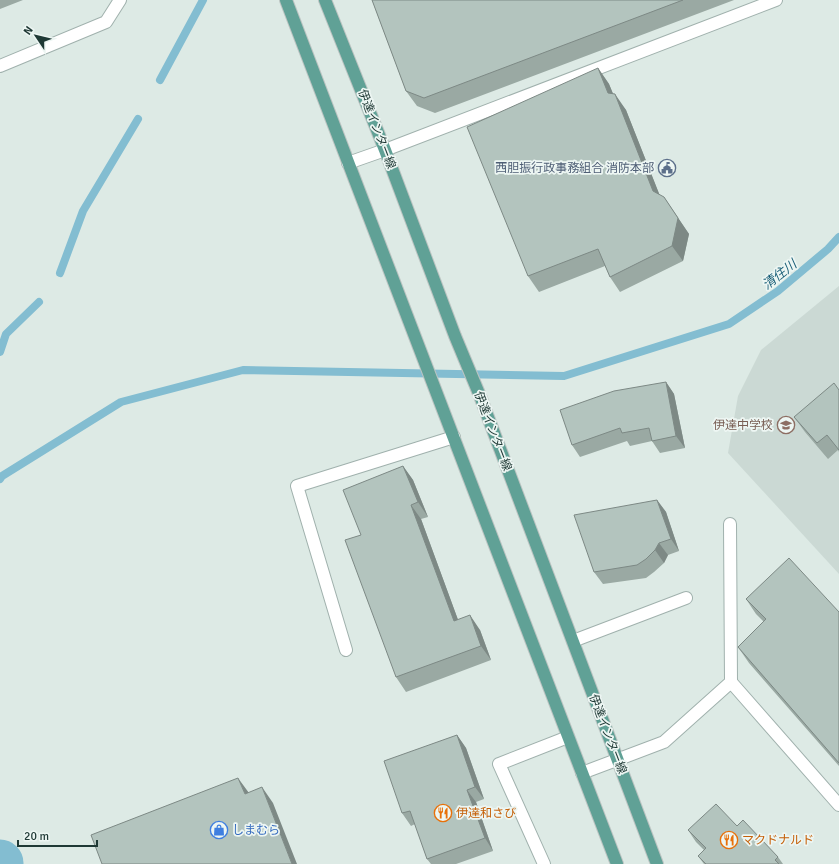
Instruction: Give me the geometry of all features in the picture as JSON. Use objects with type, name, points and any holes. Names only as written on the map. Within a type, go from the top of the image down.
[{"type":"main road","points":[[286,0],[617,864]]},
{"type":"main road","name":"伊達インター線","points":[[325,0],[385,150],[455,336],[480,396],[657,864]]},
{"type":"street","points":[[0,66],[106,22],[120,0]]},
{"type":"street","points":[[348,163],[776,0]]},
{"type":"street","points":[[346,650],[297,486],[454,437]]},
{"type":"street","points":[[730,524],[730,682],[839,805]]},
{"type":"street","points":[[573,641],[686,598]]},
{"type":"street","points":[[582,773],[664,742],[730,682]]},
{"type":"street","points":[[544,864],[499,764],[568,737]]},
{"type":"shaded area","name":"伊達中学校","points":[[839,286],[839,574],[728,453],[738,396],[761,350]]},
{"type":"building","points":[[372,0],[683,0],[424,98],[406,91]]},
{"type":"building","points":[[598,68],[608,93],[615,94],[653,191],[664,197],[678,218],[672,246],[610,277],[598,249],[528,276],[467,127]]},
{"type":"building","points":[[666,382],[676,436],[652,441],[649,428],[622,433],[620,428],[572,445],[560,410],[614,391]]},
{"type":"building","points":[[834,383],[839,390],[839,450],[827,435],[817,443],[794,417]]},
{"type":"building","points":[[403,466],[418,502],[411,505],[454,621],[470,615],[481,646],[396,677],[345,540],[361,535],[343,490]]},
{"type":"building","points":[[657,500],[671,539],[659,543],[655,550],[646,559],[637,565],[594,572],[574,515]]},
{"type":"building","points":[[789,558],[839,612],[839,763],[738,647],[766,619],[746,599]]},
{"type":"building","name":"伊達和さび","points":[[457,735],[475,787],[467,790],[485,838],[427,859],[410,811],[402,813],[384,761]]},
{"type":"building","name":"しまむら","points":[[238,778],[245,794],[262,787],[292,864],[102,864],[91,835]]},
{"type":"building","name":"マクドナルド","points":[[716,804],[737,826],[743,820],[778,857],[775,860],[779,864],[706,864],[698,856],[706,848],[688,830]]},
{"type":"waterway","points":[[160,80],[203,0]]},
{"type":"waterway","points":[[60,273],[83,211],[138,119]]},
{"type":"waterway","name":"清住川","points":[[0,479],[2,476],[121,402],[243,370],[564,376],[729,324],[778,291],[828,249],[839,237]]},
{"type":"waterway","points":[[0,352],[6,334],[39,302]]},
{"type":"place","name":"西胆振行政事務組合 消防本部","points":[[667,168]]},
{"type":"place","name":"伊達中学校","points":[[786,425]]},
{"type":"place","name":"伊達和さび","points":[[443,813]]},
{"type":"place","name":"しまむら","points":[[219,830]]},
{"type":"place","name":"マクドナルド","points":[[729,840]]}]
